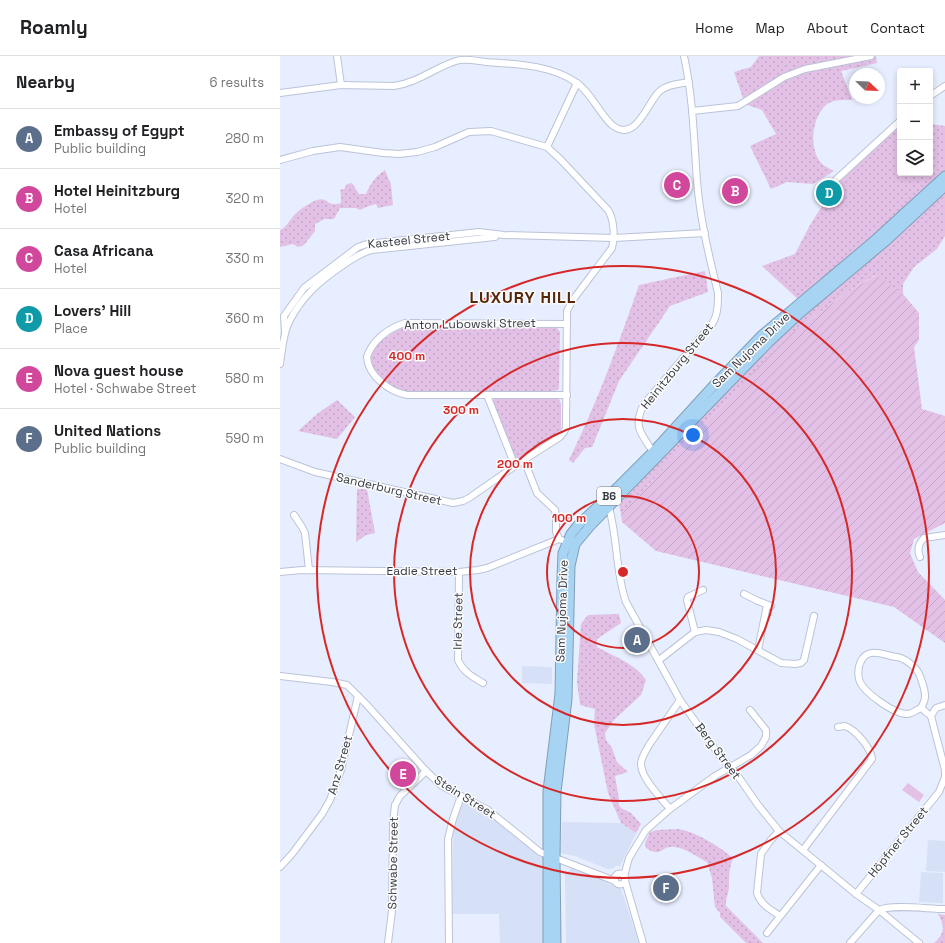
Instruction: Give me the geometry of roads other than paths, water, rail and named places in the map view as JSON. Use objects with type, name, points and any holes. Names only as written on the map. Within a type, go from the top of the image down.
[{"type":"highway","name":"Sam Nujoma Drive","points":[[655,455],[716,383],[762,336],[874,241],[945,176]]},
{"type":"highway","name":"Sam Nujoma Drive","points":[[556,943],[548,791],[558,714],[563,553],[567,542],[575,529],[608,503],[769,342],[800,313],[888,239],[945,186]]},
{"type":"highway","name":"Sam Nujoma Drive","points":[[548,943],[551,857]]},
{"type":"street","points":[[337,56],[341,85]]},
{"type":"street","name":"Heinitzburg Street","points":[[655,455],[639,428],[638,418],[640,412],[644,404],[709,329],[717,314],[718,293],[705,233],[697,182],[692,111],[684,56]]},
{"type":"street","points":[[692,111],[738,106],[784,78],[805,69],[871,56]]},
{"type":"street","points":[[280,93],[341,85],[403,85],[456,58],[542,68],[564,76],[577,83],[591,98],[609,122],[615,127],[624,130],[631,128],[641,119],[662,89],[672,85],[688,82]]},
{"type":"street","points":[[547,147],[577,83]]},
{"type":"street","points":[[933,94],[945,86]]},
{"type":"street","points":[[828,187],[897,124]]},
{"type":"street","points":[[280,160],[340,147],[383,153],[399,154],[417,152],[435,147],[463,134],[476,131],[499,133],[547,147],[580,180],[610,214],[614,238],[611,251],[575,296],[569,306],[566,324],[566,428],[560,437],[524,460],[537,493],[555,510],[556,532],[567,542]]},
{"type":"street","name":"Kasteel Street","points":[[285,330],[282,315],[304,288],[361,245],[479,232],[504,235],[614,238],[705,233]]},
{"type":"street","name":"Kasteel Street","points":[[280,364],[285,330],[300,304],[314,289],[336,271],[364,252],[504,235]]},
{"type":"street","points":[[282,315],[289,321]]},
{"type":"street","name":"Anton Lubowski Street","points":[[566,324],[405,323],[389,330],[372,345],[369,350],[367,361],[372,371],[389,388],[406,395],[567,395]]},
{"type":"street","points":[[487,395],[514,466]]},
{"type":"street","name":"Sanderburg Street","points":[[280,459],[315,472],[453,503],[469,498],[524,460]]},
{"type":"street","name":"Berg Street","points":[[608,503],[614,525],[623,594],[630,611],[659,660],[680,700],[720,756],[731,767],[779,831],[856,894],[879,910],[920,943]]},
{"type":"street","points":[[294,515],[304,531],[308,570]]},
{"type":"street","points":[[920,557],[918,547],[924,538],[945,535]]},
{"type":"street","name":"Eadie Street","points":[[280,572],[308,570],[459,572],[491,567],[567,542]]},
{"type":"street","name":"Irle Street","points":[[459,572],[458,660],[465,672],[483,683]]},
{"type":"street","points":[[696,632],[686,600],[703,590]]},
{"type":"street","points":[[744,594],[769,606],[758,650]]},
{"type":"street","points":[[659,660],[696,632],[706,630],[719,632],[737,639],[781,663],[795,664],[802,662],[814,616]]},
{"type":"street","points":[[872,653],[878,653],[903,659],[909,662],[919,673],[924,691],[925,700],[921,708],[908,714],[898,712],[887,706],[873,695],[860,682],[858,676],[860,663],[863,658],[872,653]]},
{"type":"street","name":"Stein Street","points":[[280,676],[347,685],[426,771],[442,786],[488,810],[533,847],[551,857],[601,876],[620,878]]},
{"type":"street","name":"Anz Street","points":[[280,867],[292,854],[322,814],[330,800],[341,770],[358,696]]},
{"type":"street","points":[[670,809],[644,776],[641,769],[641,763],[649,745],[680,700]]},
{"type":"street","points":[[925,700],[936,708]]},
{"type":"street","points":[[921,708],[931,716],[936,708],[945,705]]},
{"type":"street","points":[[642,943],[628,894],[620,878],[643,833],[670,809],[715,776],[742,762],[756,752],[761,746],[766,737],[764,726],[750,710]]},
{"type":"street","name":"Höpfner Street","points":[[856,894],[939,792],[945,777],[945,770],[931,716]]},
{"type":"street","points":[[803,850],[872,759],[870,752],[856,732],[845,726],[838,727]]},
{"type":"street","name":"Schwabe Street","points":[[388,943],[392,911],[393,822],[395,805],[400,796],[426,771]]},
{"type":"street","points":[[449,943],[448,839],[461,796]]},
{"type":"street","points":[[779,831],[767,845],[762,854],[757,893],[758,897],[764,904],[780,916]]},
{"type":"street","points":[[767,933],[821,865]]},
{"type":"street","points":[[850,943],[879,910],[893,907],[945,909]]},
{"type":"place","name":"Casa Africana","points":[[677,185]]},
{"type":"place","name":"Hotel Heinitzburg","points":[[735,191]]},
{"type":"place","name":"Lovers' Hill","points":[[829,193]]},
{"type":"place","name":"Embassy of Egypt","points":[[637,640]]},
{"type":"place","name":"Nova guest house","points":[[403,774]]},
{"type":"place","name":"United Nations","points":[[666,888]]},
{"type":"district","name":"LUXURY HILL","points":[[523,297]]}]
